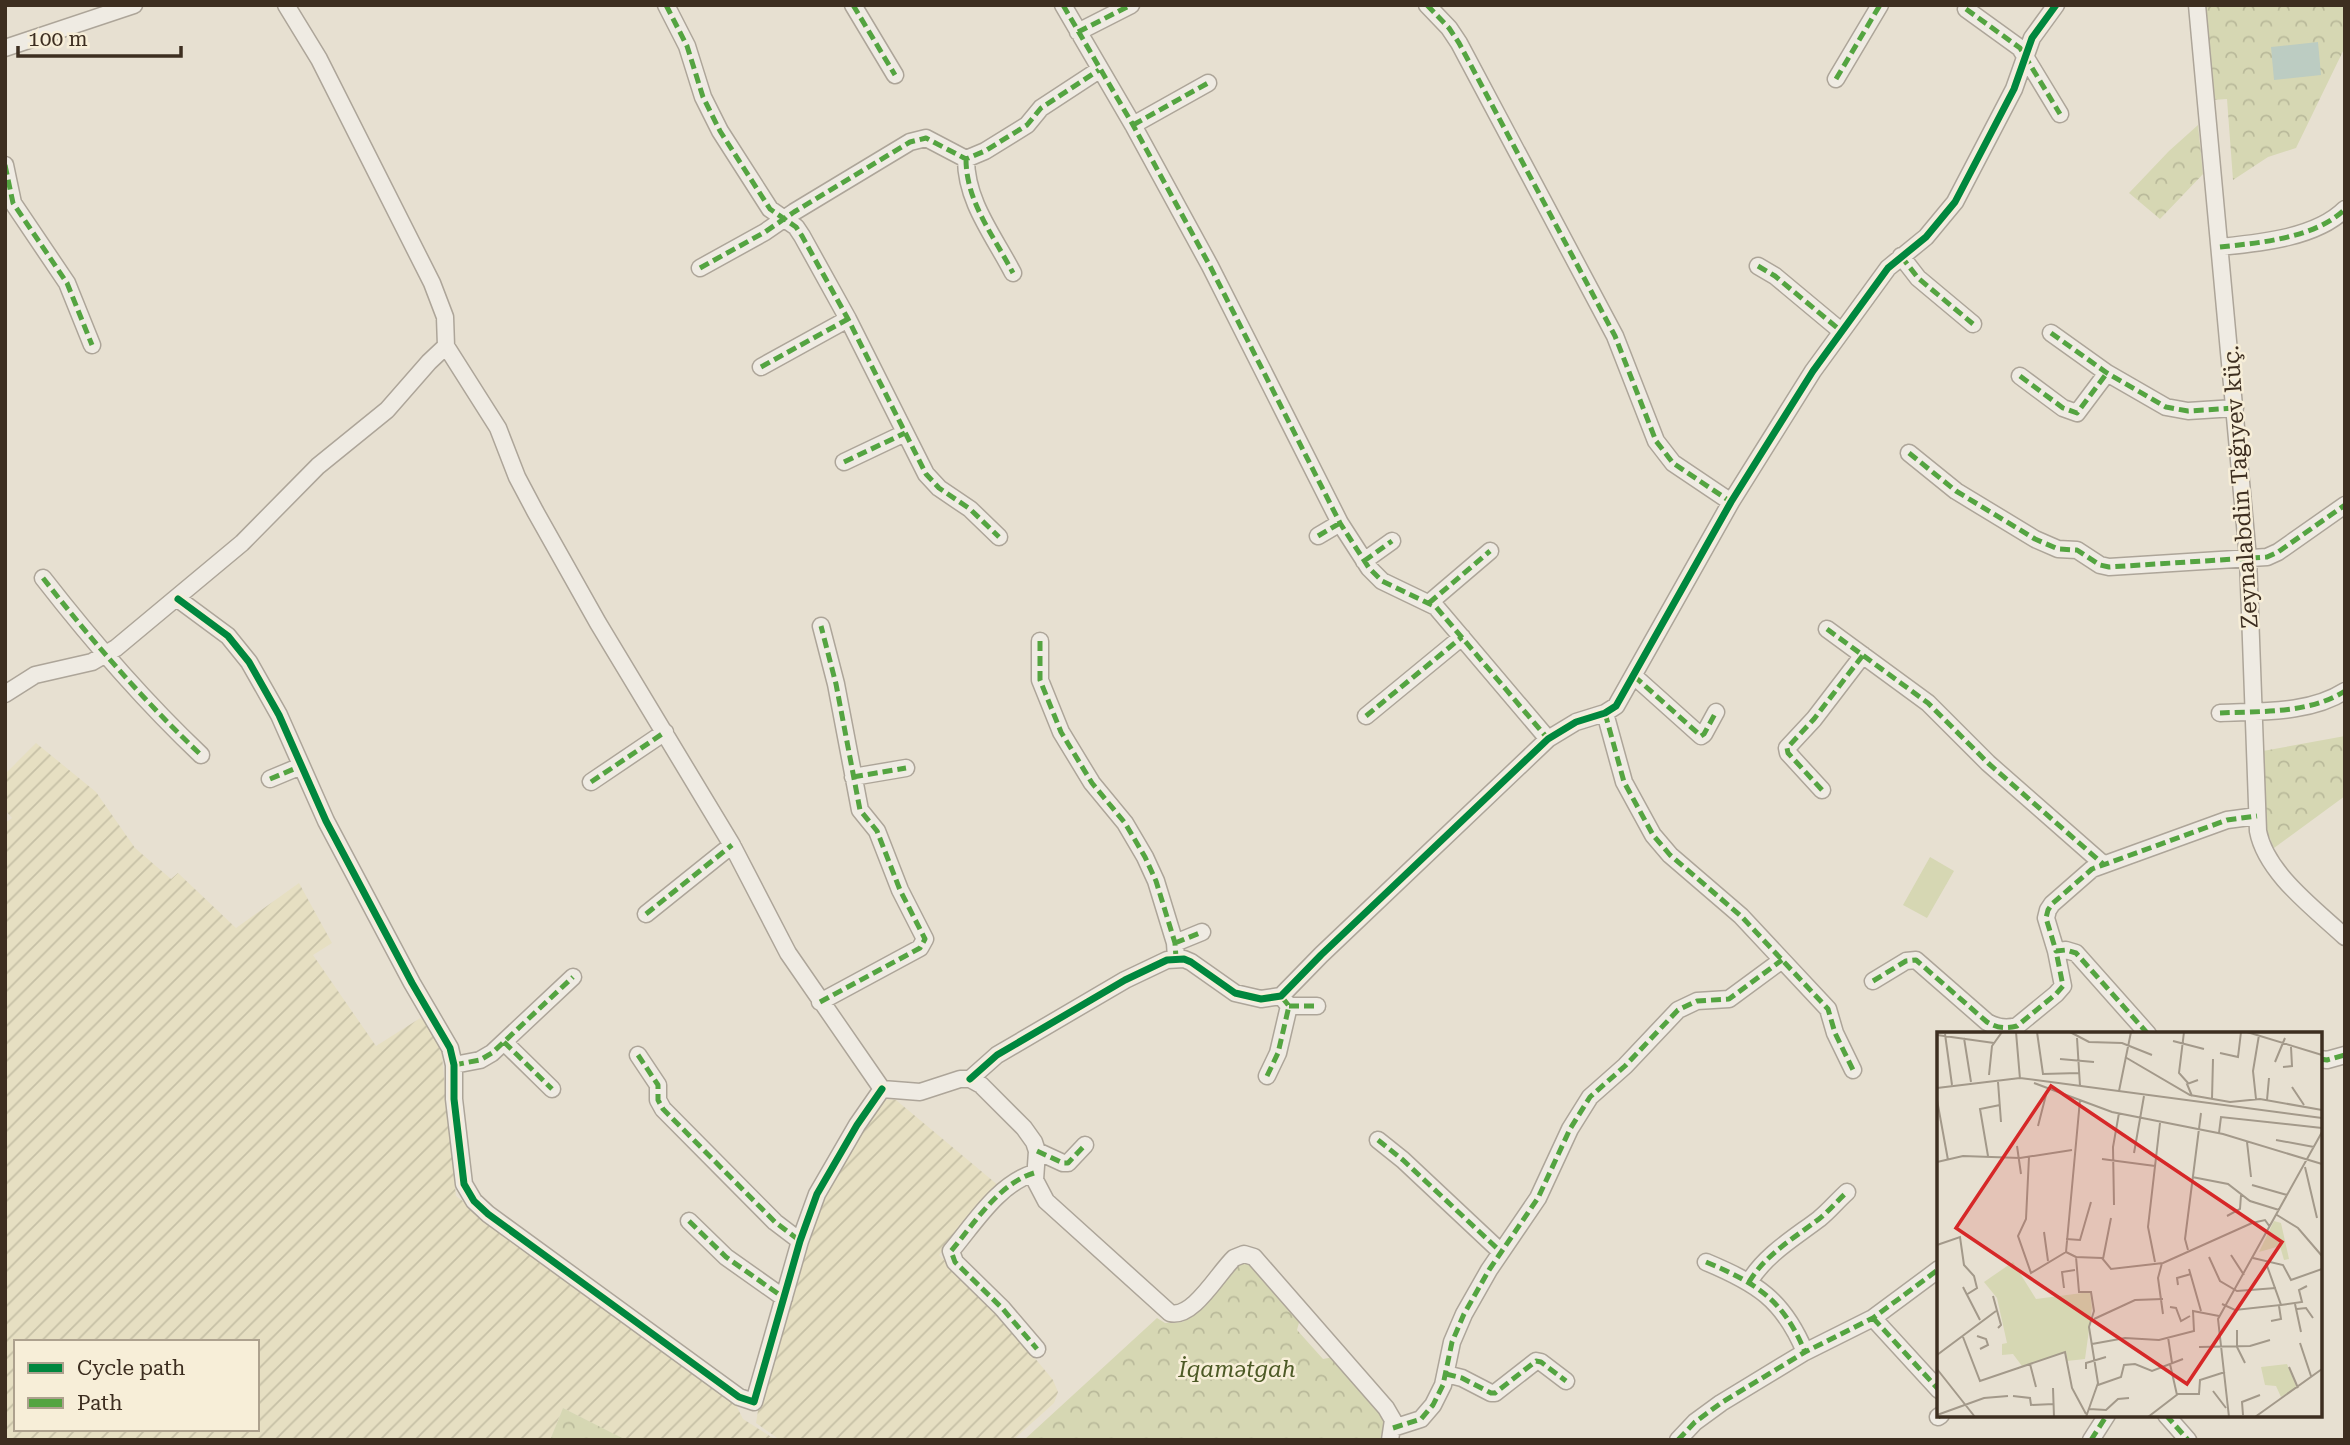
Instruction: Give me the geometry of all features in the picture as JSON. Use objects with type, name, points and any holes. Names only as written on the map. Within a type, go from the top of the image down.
[{"type":"street","points":[[5,48],[134,5]]},
{"type":"street","points":[[286,5],[319,59],[432,284],[445,317],[446,346],[498,428],[523,489],[598,623],[732,845],[776,933],[820,1002],[882,1089]]},
{"type":"street","points":[[666,5],[687,46],[703,97],[720,131],[770,209],[786,219],[802,236],[931,481],[970,509],[999,537]]},
{"type":"street","points":[[853,5],[895,75]]},
{"type":"street","points":[[1063,5],[1133,125],[1210,266],[1340,523],[1364,561],[1382,581],[1429,603],[1444,614],[1548,739]]},
{"type":"street","points":[[1077,32],[1131,5]]},
{"type":"street","points":[[1427,5],[1459,43],[1615,336],[1656,441],[1673,463],[1731,502]]},
{"type":"street","points":[[1836,79],[1880,5]]},
{"type":"street","points":[[1267,1076],[1278,1053],[1285,1001],[1321,955],[1548,739],[1576,722],[1605,713],[1616,706],[1731,502],[1813,371],[1879,279],[1901,256],[1937,226],[1964,188],[2014,89],[2032,38],[2056,5]]},
{"type":"street","name":"Zeynalabdin Tağıyev küç.","points":[[2197,5],[2248,558],[2257,816],[2261,843],[2274,867],[2345,937]]},
{"type":"street","points":[[1966,9],[2012,41],[2026,55],[2060,114]]},
{"type":"street","points":[[967,159],[1027,125],[1041,108],[1099,70]]},
{"type":"street","points":[[1133,125],[1208,83]]},
{"type":"street","points":[[701,268],[910,142],[926,138],[967,159]]},
{"type":"street","points":[[967,159],[966,174],[972,197],[1013,273]]},
{"type":"street","points":[[5,165],[13,203],[66,283],[92,345]]},
{"type":"street","points":[[2220,247],[2271,241],[2342,218]]},
{"type":"street","points":[[1901,256],[1911,271],[1973,324]]},
{"type":"street","points":[[1759,266],[1775,276],[1841,331]]},
{"type":"street","points":[[761,367],[848,319]]},
{"type":"street","points":[[2051,332],[2106,373],[2166,407],[2213,411],[2235,408]]},
{"type":"street","points":[[5,694],[35,675],[92,662],[105,656],[242,544],[318,466],[374,422],[446,346]]},
{"type":"street","points":[[2020,376],[2051,401],[2071,413],[2077,413],[2106,373]]},
{"type":"street","points":[[844,462],[905,433]]},
{"type":"street","points":[[1909,453],[1956,491],[2035,539],[2058,549],[2084,553],[2100,565],[2119,567],[2267,557],[2345,505]]},
{"type":"street","points":[[1318,536],[1340,523]]},
{"type":"street","points":[[1364,561],[1392,541]]},
{"type":"street","points":[[1429,603],[1490,551]]},
{"type":"street","points":[[43,578],[105,656],[150,706],[201,755]]},
{"type":"street","points":[[178,598],[228,636],[240,649],[279,715],[326,821],[412,983],[450,1048],[454,1065],[454,1099],[464,1184],[474,1201],[488,1214],[739,1397],[754,1402],[809,1214],[825,1178],[882,1089]]},
{"type":"street","points":[[820,1002],[919,948],[925,939],[900,890],[877,831],[860,810],[836,684],[821,626]]},
{"type":"street","points":[[1827,629],[1928,703],[1989,763],[2103,864]]},
{"type":"street","points":[[1366,716],[1462,637]]},
{"type":"street","points":[[1040,641],[1040,680],[1061,732],[1092,783],[1125,823],[1145,857],[1156,881],[1176,951],[1235,993],[1317,1006]]},
{"type":"street","points":[[1822,790],[1788,753],[1787,748],[1814,719],[1863,655]]},
{"type":"street","points":[[1634,676],[1701,736],[1716,712]]},
{"type":"street","points":[[2220,713],[2310,705],[2326,701],[2345,691]]},
{"type":"street","points":[[1605,713],[1624,782],[1653,835],[1678,862],[1741,916],[1828,1009],[1835,1033],[1853,1070]]},
{"type":"street","points":[[591,782],[666,732]]},
{"type":"street","points":[[270,779],[301,766]]},
{"type":"street","points":[[853,777],[906,768]]},
{"type":"street","points":[[1873,981],[1906,961],[1916,960],[1987,1022],[1999,1028],[2014,1030],[2063,986],[2046,918],[2048,910],[2080,878],[2103,864],[2227,820],[2257,816]]},
{"type":"street","points":[[646,914],[732,845]]},
{"type":"street","points":[[882,1089],[920,1092],[948,1082],[970,1079],[997,1055],[1087,1000],[1155,965],[1202,932]]},
{"type":"street","points":[[2056,951],[2076,953],[2146,1032]]},
{"type":"street","points":[[970,1079],[986,1088],[1034,1142],[1037,1151],[1034,1173],[1036,1184],[1046,1201],[1170,1314],[1181,1314],[1192,1307],[1234,1258],[1244,1254],[1254,1257],[1391,1414],[1392,1434],[1427,1413],[1443,1385],[1456,1329],[1501,1252],[1538,1198],[1570,1129],[1598,1089],[1625,1066],[1678,1010],[1697,1001],[1730,999],[1782,960]]},
{"type":"street","points":[[454,1065],[480,1060],[504,1042],[573,978]]},
{"type":"street","points":[[504,1042],[552,1089]]},
{"type":"street","points":[[638,1055],[658,1085],[663,1109],[775,1222],[800,1241]]},
{"type":"street","points":[[2322,1059],[2345,1055]]},
{"type":"street","points":[[1378,1140],[1404,1160],[1501,1252]]},
{"type":"street","points":[[1037,1151],[1068,1163],[1085,1145]]},
{"type":"street","points":[[1034,1173],[1015,1182],[996,1198],[951,1251],[951,1255],[1003,1308],[1037,1349]]},
{"type":"street","points":[[1749,1282],[1770,1256],[1822,1217],[1847,1192]]},
{"type":"street","points":[[689,1221],[726,1257],[784,1298]]},
{"type":"street","points":[[1706,1262],[1760,1289],[1785,1314],[1805,1352]]},
{"type":"street","points":[[1678,1440],[1695,1422],[1721,1403],[1805,1352],[1873,1318],[1937,1270]]},
{"type":"street","points":[[1873,1318],[1937,1388]]},
{"type":"street","points":[[1446,1374],[1462,1378],[1491,1394],[1536,1361],[1566,1381]]},
{"type":"street","points":[[2091,1440],[2106,1417]]},
{"type":"street","points":[[2168,1417],[2188,1440]]},
{"type":"shaded area","points":[[2318,42],[2321,75],[2274,80],[2271,47]]},
{"type":"shaded area","points":[[36,743],[96,792],[135,848],[171,879],[178,873],[236,928],[299,883],[332,943],[313,955],[376,1046],[422,1017],[441,1046],[456,1196],[736,1405],[743,1419],[776,1440],[625,1440],[563,1408],[550,1440],[5,1440],[5,823],[12,818],[5,810],[5,774]]},
{"type":"shaded area","points":[[896,1100],[999,1186],[939,1255],[1006,1323],[1053,1380],[1058,1392],[1054,1403],[1013,1440],[780,1440],[756,1423],[760,1398],[826,1191],[881,1101]]},
{"type":"green space","points":[[2203,5],[2345,5],[2345,47],[2296,148],[2268,157],[2233,180],[2227,99],[2212,100]]},
{"type":"green space","points":[[2198,125],[2203,174],[2160,219],[2129,193]]},
{"type":"green space","points":[[2345,736],[2345,796],[2274,848],[2266,829],[2263,751]]},
{"type":"green space","points":[[1930,857],[1954,871],[1927,918],[1903,905]]},
{"type":"green space","name":"İqamətgah","points":[[1241,1260],[1247,1261],[1300,1319],[1297,1330],[1323,1359],[1334,1357],[1382,1415],[1384,1424],[1380,1440],[1024,1440],[1157,1318],[1165,1323],[1183,1322]]},
{"type":"green space","points":[[563,1408],[626,1440],[550,1440]]},
{"type":"marked path","points":[[666,5],[687,46],[703,97],[720,131],[770,209],[796,227],[802,236],[848,319],[926,474],[939,488],[970,509],[999,537]]},
{"type":"marked path","points":[[853,5],[895,75]]},
{"type":"marked path","points":[[1063,5],[1133,125],[1210,266],[1340,523],[1369,568],[1382,581],[1436,607],[1548,739]]},
{"type":"marked path","points":[[1078,32],[1131,5]]},
{"type":"marked path","points":[[1427,5],[1459,43],[1615,336],[1656,441],[1673,463],[1731,502]]},
{"type":"marked path","points":[[1836,79],[1880,5]]},
{"type":"marked path","points":[[1966,9],[2020,48],[2060,114]]},
{"type":"marked path","points":[[700,268],[765,232],[910,142],[926,138],[966,159],[985,151],[1027,125],[1041,108],[1099,70]]},
{"type":"marked path","points":[[1133,125],[1208,83]]},
{"type":"marked path","points":[[966,159],[967,175],[976,204],[1013,273]]},
{"type":"marked path","points":[[5,165],[13,203],[67,283],[92,345]]},
{"type":"marked path","points":[[2220,247],[2269,241],[2303,233],[2319,227],[2345,209]]},
{"type":"marked path","points":[[1901,256],[1918,278],[1973,324]]},
{"type":"marked path","points":[[1758,266],[1775,276],[1841,331]]},
{"type":"marked path","points":[[761,367],[848,319]]},
{"type":"marked path","points":[[2051,333],[2107,373],[2166,407],[2188,411],[2235,408]]},
{"type":"marked path","points":[[2020,376],[2063,408],[2077,413],[2107,373]]},
{"type":"marked path","points":[[844,462],[905,433]]},
{"type":"marked path","points":[[1909,453],[1956,491],[2035,539],[2058,549],[2077,550],[2100,565],[2109,567],[2267,557],[2345,505]]},
{"type":"marked path","points":[[1318,536],[1340,523]]},
{"type":"marked path","points":[[1364,561],[1392,541]]},
{"type":"marked path","points":[[1429,603],[1490,551]]},
{"type":"marked path","points":[[43,578],[119,670],[201,755]]},
{"type":"marked path","points":[[820,1002],[920,948],[925,939],[900,890],[877,831],[860,810],[836,684],[821,626]]},
{"type":"marked path","points":[[1827,629],[1928,703],[1988,763],[2103,864]]},
{"type":"marked path","points":[[1366,716],[1462,637]]},
{"type":"marked path","points":[[1040,641],[1040,680],[1061,732],[1092,783],[1125,823],[1145,857],[1156,881],[1175,943],[1176,958]]},
{"type":"marked path","points":[[1822,790],[1788,753],[1787,748],[1814,719],[1863,655]]},
{"type":"marked path","points":[[1634,676],[1701,736],[1716,712]]},
{"type":"marked path","points":[[2220,713],[2300,708],[2345,691]]},
{"type":"marked path","points":[[1605,713],[1624,782],[1653,835],[1670,855],[1741,916],[1828,1009],[1835,1033],[1853,1070]]},
{"type":"marked path","points":[[591,782],[665,732]]},
{"type":"marked path","points":[[270,779],[301,766]]},
{"type":"marked path","points":[[853,777],[906,768]]},
{"type":"marked path","points":[[2146,1032],[2076,953],[2056,951],[2046,918],[2048,910],[2092,869],[2227,820],[2257,816]]},
{"type":"marked path","points":[[646,914],[732,845]]},
{"type":"marked path","points":[[1175,943],[1202,932]]},
{"type":"marked path","points":[[1873,981],[1906,961],[1916,960],[1987,1022],[1998,1027],[2013,1027],[2063,986],[2056,951]]},
{"type":"marked path","points":[[1393,1428],[1421,1419],[1433,1405],[1443,1385],[1452,1342],[1464,1314],[1489,1270],[1538,1198],[1570,1129],[1590,1097],[1625,1066],[1678,1010],[1697,1001],[1729,999],[1782,960]]},
{"type":"marked path","points":[[454,1065],[480,1060],[492,1053],[573,977]]},
{"type":"marked path","points":[[1267,1076],[1278,1053],[1289,1006],[1281,996]]},
{"type":"marked path","points":[[1289,1006],[1317,1006]]},
{"type":"marked path","points":[[504,1042],[552,1089]]},
{"type":"marked path","points":[[638,1055],[658,1085],[658,1100],[663,1109],[775,1222],[800,1241]]},
{"type":"marked path","points":[[2322,1059],[2345,1055]]},
{"type":"marked path","points":[[1378,1140],[1501,1252]]},
{"type":"marked path","points":[[1037,1151],[1068,1163],[1085,1145]]},
{"type":"marked path","points":[[1034,1173],[1021,1178],[998,1195],[951,1251],[955,1262],[1002,1308],[1037,1349]]},
{"type":"marked path","points":[[1749,1282],[1772,1255],[1819,1219],[1847,1192]]},
{"type":"marked path","points":[[689,1221],[726,1257],[784,1298]]},
{"type":"marked path","points":[[1706,1262],[1739,1277],[1766,1295],[1787,1319],[1805,1352]]},
{"type":"marked path","points":[[1678,1440],[1695,1422],[1721,1403],[1805,1352],[1873,1318],[1937,1270]]},
{"type":"marked path","points":[[1873,1318],[1937,1388]]},
{"type":"marked path","points":[[1446,1374],[1495,1393],[1536,1361],[1566,1381]]},
{"type":"marked path","points":[[2091,1440],[2106,1417]]},
{"type":"marked path","points":[[2168,1417],[2188,1440]]},
{"type":"cycle path","points":[[970,1079],[997,1055],[1125,980],[1167,960],[1184,959],[1191,962],[1235,993],[1261,999],[1281,996],[1548,739],[1576,722],[1605,713],[1616,706],[1731,502],[1813,371],[1888,268],[1926,237],[1955,202],[2014,89],[2032,38],[2056,5]]},
{"type":"cycle path","points":[[178,599],[228,636],[249,662],[279,715],[326,821],[412,983],[450,1048],[454,1065],[454,1099],[464,1184],[474,1201],[488,1214],[739,1397],[754,1402],[800,1241],[817,1194],[857,1125],[882,1089]]}]
